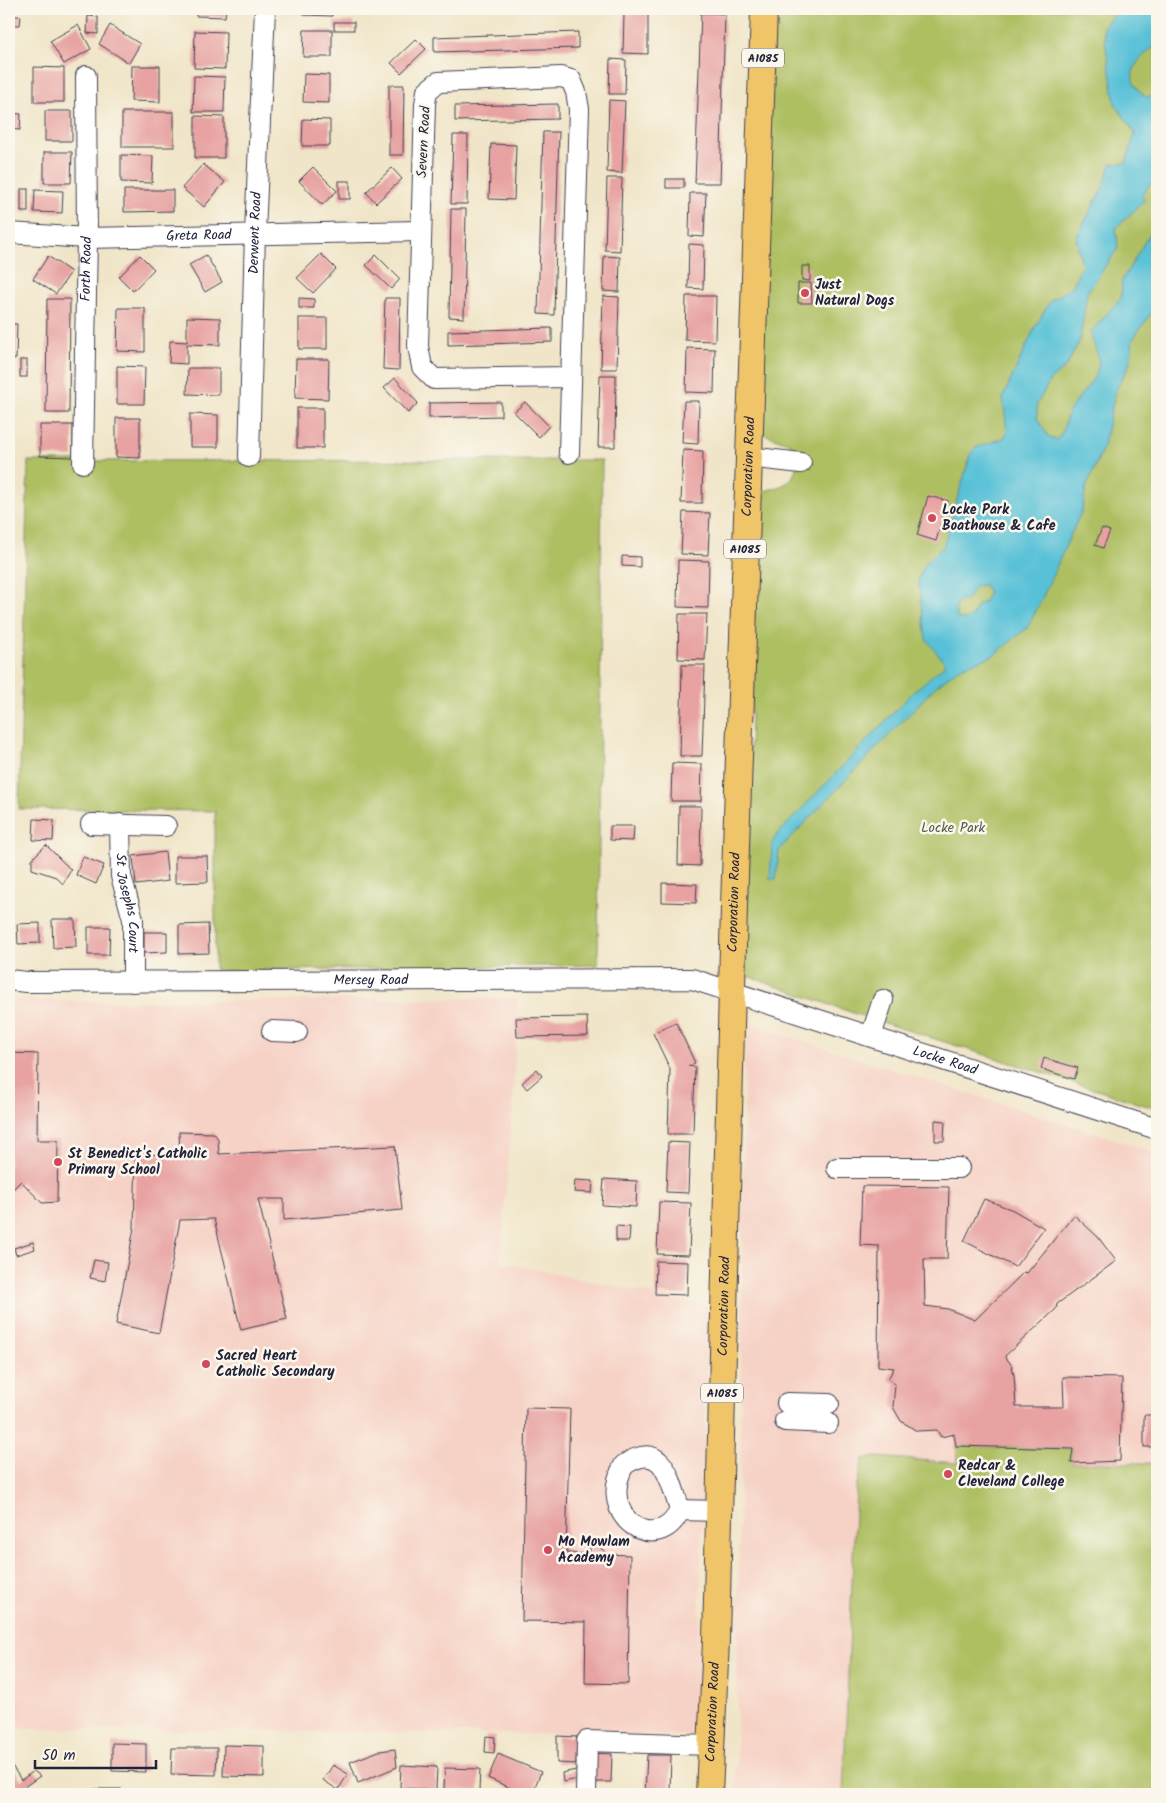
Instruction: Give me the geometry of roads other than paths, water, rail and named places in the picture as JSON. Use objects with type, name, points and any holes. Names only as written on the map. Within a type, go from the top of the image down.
[{"type":"main road","name":"Corporation Road","points":[[708,1794],[716,1640],[732,992],[764,9]]},
{"type":"street","name":"Derwent Road","points":[[249,457],[255,233],[266,9]]},
{"type":"street","name":"Forth Road","points":[[83,463],[87,238],[86,76]]},
{"type":"street","name":"Severn Road","points":[[569,453],[579,109],[576,92],[571,80],[561,77],[476,82],[449,80],[438,82],[427,91],[420,231],[418,346],[422,367],[434,379],[570,377]]},
{"type":"street","name":"Greta Road","points":[[9,233],[87,238],[420,231]]},
{"type":"street","points":[[748,457],[801,463]]},
{"type":"street","points":[[91,824],[166,826]]},
{"type":"street","name":"St Josephs Court","points":[[120,824],[121,876],[133,919],[133,982]]},
{"type":"street","name":"Mersey Road","points":[[9,980],[26,982],[133,982],[692,979],[732,992]]},
{"type":"street","name":"Locke Road","points":[[732,992],[1157,1129]]},
{"type":"street","points":[[871,1036],[883,1000]]},
{"type":"street","points":[[272,1032],[297,1032]]},
{"type":"street","points":[[837,1168],[959,1168]]},
{"type":"street","points":[[786,1412],[828,1414]]},
{"type":"street","points":[[680,1510],[719,1511]]},
{"type":"street","points":[[586,1794],[587,1741],[710,1745]]},
{"type":"water","points":[[1119,9],[1157,9],[1157,45],[1149,50],[1137,63],[1133,76],[1138,90],[1146,97],[1157,96],[1157,115],[1153,120],[1157,126],[1157,184],[1150,184],[1142,195],[1144,201],[1116,228],[1118,248],[1087,293],[1080,340],[1066,367],[1051,379],[1037,404],[1037,418],[1049,438],[1057,440],[1062,433],[1072,406],[1096,375],[1099,362],[1091,332],[1121,298],[1122,280],[1150,233],[1157,227],[1157,305],[1133,339],[1130,363],[1115,392],[1104,445],[1086,488],[1082,510],[1027,628],[993,656],[961,667],[936,686],[779,850],[776,879],[770,879],[772,844],[775,837],[914,691],[946,664],[926,639],[918,579],[926,562],[943,547],[970,456],[975,448],[1004,438],[1007,432],[1003,397],[1034,329],[1050,301],[1073,286],[1082,264],[1076,238],[1104,185],[1111,164],[1126,163],[1135,133],[1115,104],[1103,27]],"holes":[[[984,585],[989,592],[984,602],[977,605],[973,615],[966,620],[957,618],[955,609],[958,602],[967,600],[976,586]]]},
{"type":"place","name":"Just Natural Dogs","points":[[805,293]]},
{"type":"place","name":"Locke Park Boathouse & Cafe","points":[[932,518]]},
{"type":"place","name":"St Benedict's Catholic Primary School","points":[[58,1162]]},
{"type":"place","name":"Sacred Heart Catholic Secondary","points":[[206,1364]]},
{"type":"place","name":"Redcar & Cleveland College","points":[[948,1474]]},
{"type":"place","name":"Mo Mowlam Academy","points":[[548,1550]]},
{"type":"park label","name":"Locke Park","points":[[953,828]]}]
